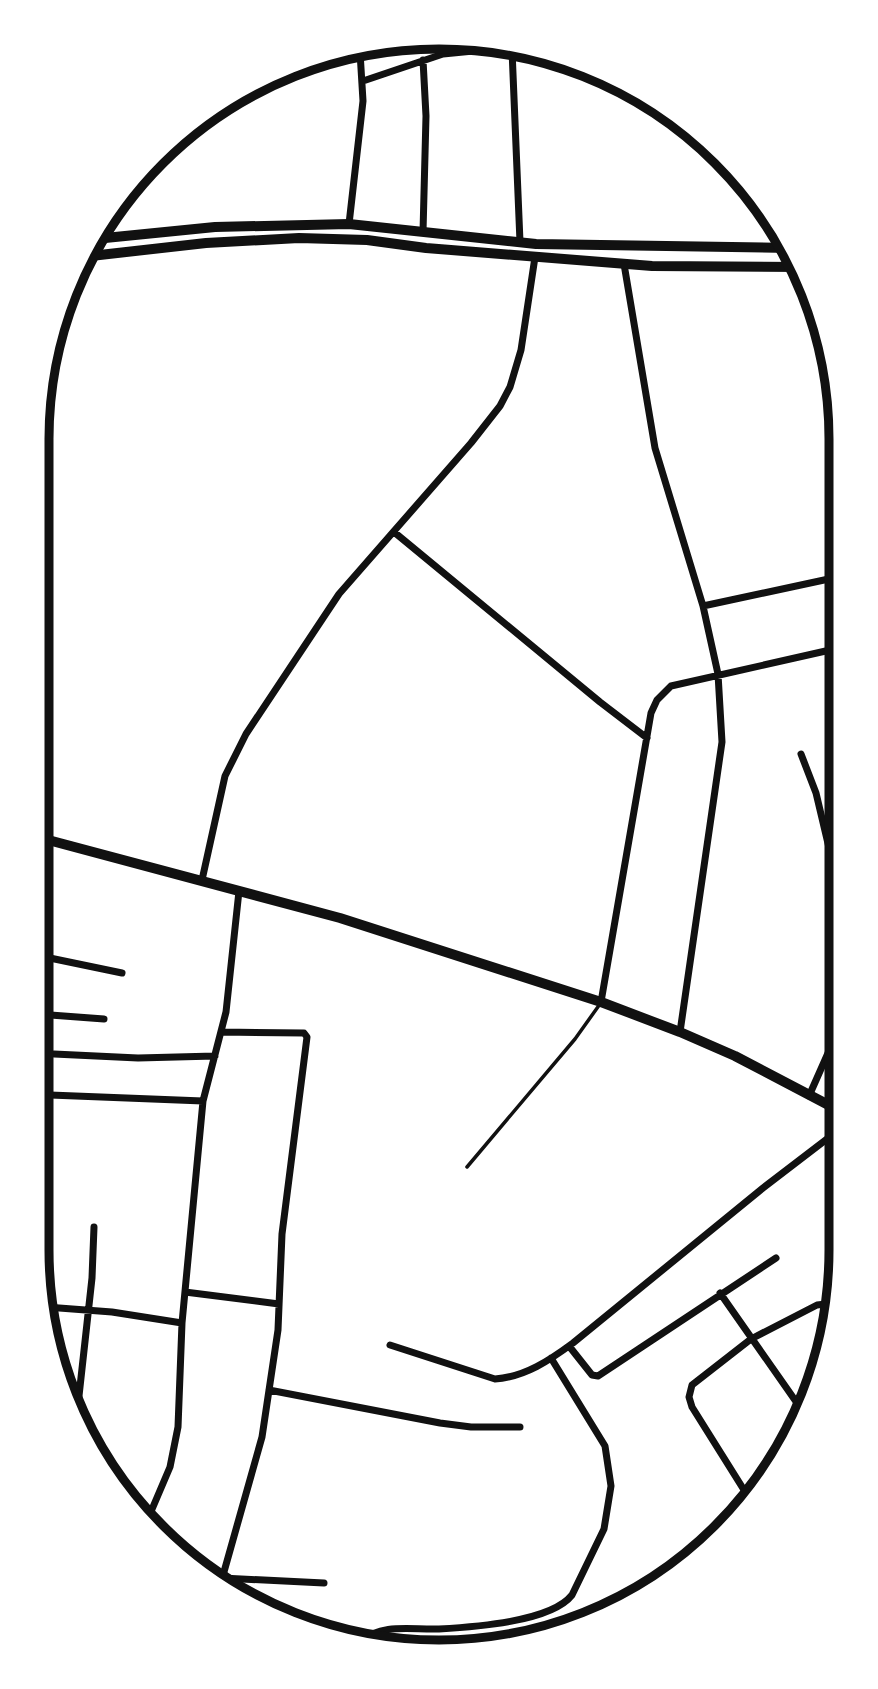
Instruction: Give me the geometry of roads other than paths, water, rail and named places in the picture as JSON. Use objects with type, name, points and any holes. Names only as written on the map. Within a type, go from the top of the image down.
[{"type":"main road","points":[[105,238],[215,227],[349,224],[520,242],[779,248]]},
{"type":"main road","points":[[95,256],[206,243],[299,238],[367,240],[624,264],[789,267]]},
{"type":"street","points":[[363,81],[443,54],[475,51]]},
{"type":"street","points":[[512,56],[520,242]]},
{"type":"street","points":[[349,224],[359,146],[363,81],[361,57]]},
{"type":"street","points":[[423,60],[426,116],[423,232]]},
{"type":"street","points":[[202,880],[225,776],[233,757],[339,594],[494,415],[510,387],[521,350],[535,257]]},
{"type":"street","points":[[624,264],[655,447],[703,606],[718,674],[722,741],[680,1032]]},
{"type":"street","points":[[394,532],[647,738]]},
{"type":"street","points":[[703,606],[829,579]]},
{"type":"street","points":[[601,1002],[647,738],[657,700],[671,686],[829,650]]},
{"type":"street","points":[[801,754],[816,793],[829,848]]},
{"type":"street","points":[[49,840],[405,937],[601,1002],[734,1056],[829,1106]]},
{"type":"street","points":[[150,1511],[165,1480],[174,1450],[180,1402],[182,1323],[203,1101],[222,1032],[239,891]]},
{"type":"street","points":[[49,958],[122,972]]},
{"type":"street","points":[[49,1015],[104,1019]]},
{"type":"street","points":[[222,1032],[304,1033],[307,1037],[282,1234],[278,1330],[262,1437],[222,1574]]},
{"type":"street","points":[[809,1096],[829,1051]]},
{"type":"street","points":[[54,1054],[138,1058],[215,1056]]},
{"type":"street","points":[[50,1095],[203,1101]]},
{"type":"street","points":[[390,1345],[495,1379],[511,1378],[569,1346],[829,1137]]},
{"type":"street","points":[[78,1397],[89,1310],[94,1227]]},
{"type":"street","points":[[569,1346],[592,1376],[598,1376],[776,1258]]},
{"type":"street","points":[[185,1292],[279,1304]]},
{"type":"street","points":[[720,1293],[797,1403]]},
{"type":"street","points":[[745,1491],[692,1407],[689,1397],[692,1385],[751,1339],[817,1305],[826,1304]]},
{"type":"street","points":[[53,1307],[182,1323]]},
{"type":"street","points":[[370,1634],[384,1629],[440,1629],[531,1618],[565,1605],[572,1595],[604,1529],[611,1486],[605,1446],[551,1358]]},
{"type":"street","points":[[269,1390],[440,1423],[471,1427],[520,1427]]},
{"type":"street","points":[[235,1582],[324,1583]]},
{"type":"lane","points":[[467,1167],[576,1039],[601,1002]]}]
